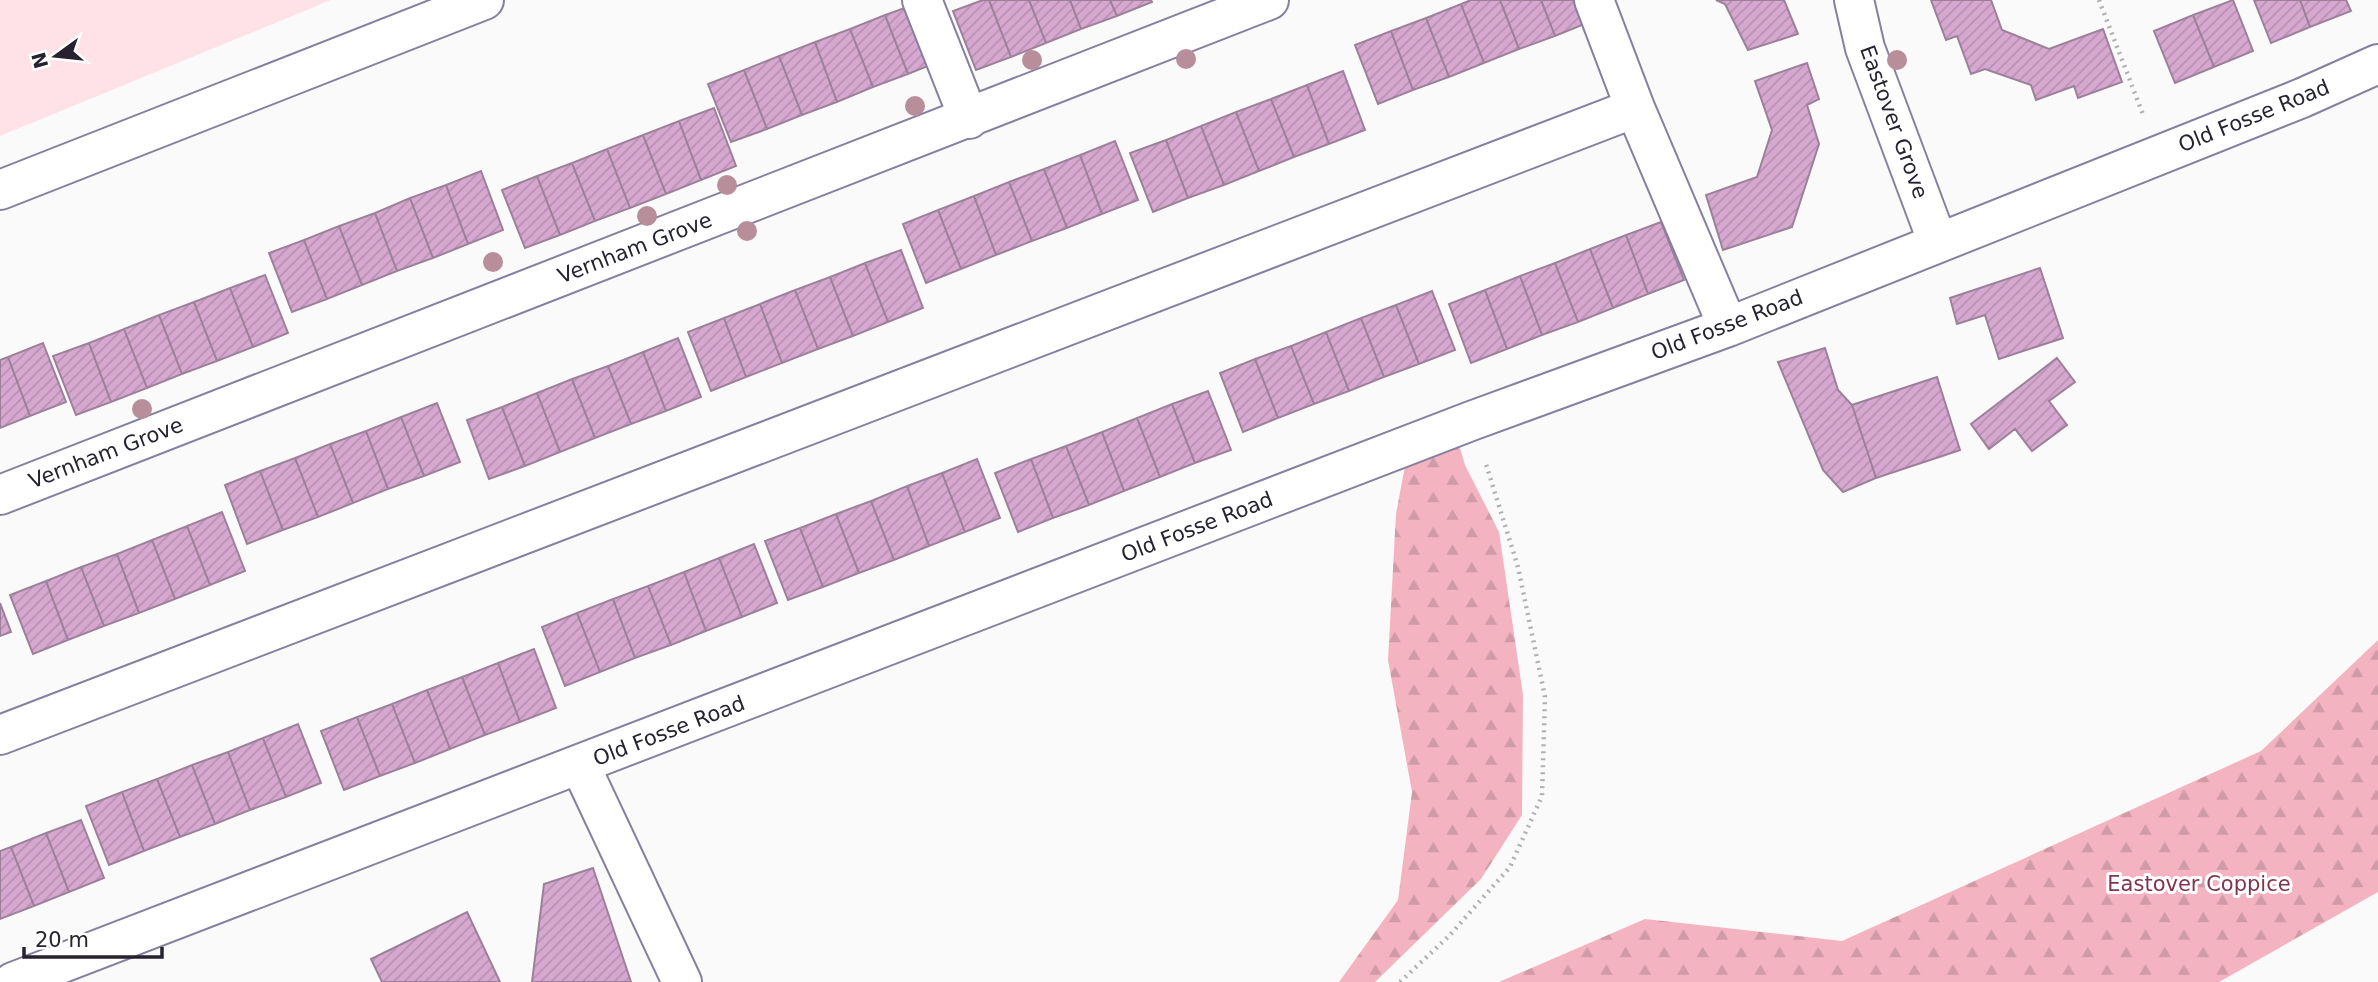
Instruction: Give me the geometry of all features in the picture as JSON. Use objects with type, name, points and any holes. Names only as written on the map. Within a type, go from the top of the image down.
[{"type":"street","points":[[0,190],[484,0]]},
{"type":"street","points":[[922,0],[970,119]]},
{"type":"street","name":"Vernham Grove","points":[[0,495],[970,119],[1269,0]]},
{"type":"street","points":[[1594,0],[1635,108],[1728,327]]},
{"type":"street","name":"Eastover Grove","points":[[1854,0],[1865,48],[1938,243]]},
{"type":"street","name":"Old Fosse Road","points":[[18,981],[1471,421],[1728,327],[2302,98],[2378,64]]},
{"type":"street","points":[[0,734],[1635,108]]},
{"type":"street","points":[[580,765],[682,982]]},
{"type":"path","points":[[2099,0],[2159,155]]},
{"type":"path","points":[[1400,982],[1449,936],[1510,867],[1542,796],[1545,697],[1518,567],[1471,421]]},
{"type":"green space","points":[[1459,445],[1465,465],[1499,532],[1523,695],[1522,815],[1481,879],[1375,982],[1339,982],[1398,900],[1412,792],[1388,660],[1396,514],[1405,466]]},
{"type":"green space","name":"Eastover Coppice","points":[[2378,640],[2378,892],[2219,982],[1499,982],[1645,919],[1842,941],[2261,751]]},
{"type":"shaded area","points":[[0,0],[331,0],[0,136]]},
{"type":"building","points":[[989,0],[1011,57],[976,70],[953,11]]},
{"type":"building","points":[[989,0],[1029,0],[1046,43],[1011,57]]},
{"type":"building","points":[[1029,0],[1070,0],[1081,29],[1046,43]]},
{"type":"building","points":[[1070,0],[1110,0],[1117,16],[1081,29]]},
{"type":"building","points":[[1110,0],[1151,0],[1152,2],[1117,16]]},
{"type":"building","points":[[1471,0],[1500,0],[1519,49],[1484,63],[1461,4]]},
{"type":"building","points":[[1500,0],[1541,0],[1555,36],[1519,49]]},
{"type":"building","points":[[1541,0],[1578,0],[1587,23],[1555,36]]},
{"type":"building","points":[[1716,0],[1784,0],[1798,34],[1748,50],[1725,4]]},
{"type":"building","points":[[1931,0],[1991,0],[2002,30],[2049,49],[2103,29],[2122,82],[2078,98],[2074,86],[2036,100],[2031,85],[1985,69],[1971,74],[1957,36],[1946,40]]},
{"type":"building","points":[[2233,0],[2253,51],[2214,67],[2193,15]]},
{"type":"building","points":[[2254,0],[2300,0],[2310,27],[2271,43]]},
{"type":"building","points":[[2300,0],[2346,0],[2351,11],[2310,27]]},
{"type":"building","points":[[921,2],[943,60],[908,74],[885,15]]},
{"type":"building","points":[[1461,4],[1484,63],[1449,77],[1426,18]]},
{"type":"building","points":[[885,15],[908,74],[873,87],[850,29]]},
{"type":"building","points":[[2193,15],[2214,67],[2175,83],[2154,31]]},
{"type":"building","points":[[1426,18],[1449,77],[1413,90],[1391,31]]},
{"type":"building","points":[[850,29],[873,87],[837,102],[815,42]]},
{"type":"building","points":[[1391,31],[1413,90],[1378,104],[1355,45]]},
{"type":"building","points":[[815,42],[837,102],[802,115],[779,56]]},
{"type":"building","points":[[779,56],[802,115],[767,129],[744,70]]},
{"type":"building","points":[[1807,63],[1819,99],[1807,105],[1819,144],[1792,227],[1723,250],[1706,195],[1757,177],[1772,130],[1755,81]]},
{"type":"building","points":[[744,70],[767,129],[731,142],[708,84]]},
{"type":"building","points":[[1343,71],[1365,130],[1329,144],[1307,85]]},
{"type":"building","points":[[1307,85],[1329,144],[1294,157],[1271,99]]},
{"type":"building","points":[[1271,99],[1294,157],[1259,171],[1236,112]]},
{"type":"building","points":[[714,108],[736,166],[701,180],[679,121]]},
{"type":"building","points":[[1236,112],[1259,171],[1224,185],[1201,126]]},
{"type":"building","points":[[679,121],[701,180],[666,194],[643,135]]},
{"type":"building","points":[[1201,126],[1224,185],[1188,198],[1166,140]]},
{"type":"building","points":[[643,135],[666,194],[630,208],[607,149]]},
{"type":"building","points":[[1166,140],[1188,198],[1153,212],[1130,153]]},
{"type":"building","points":[[1115,141],[1138,200],[1102,214],[1080,155]]},
{"type":"building","points":[[607,149],[630,208],[595,221],[572,163]]},
{"type":"building","points":[[1080,155],[1102,214],[1067,228],[1044,169]]},
{"type":"building","points":[[572,163],[595,221],[560,235],[537,176]]},
{"type":"building","points":[[1044,169],[1067,228],[1032,241],[1009,182]]},
{"type":"building","points":[[481,171],[503,230],[468,244],[446,185]]},
{"type":"building","points":[[537,176],[560,235],[525,248],[502,190]]},
{"type":"building","points":[[1009,182],[1032,241],[996,255],[974,196]]},
{"type":"building","points":[[446,185],[468,244],[433,258],[410,198]]},
{"type":"building","points":[[974,196],[996,255],[961,269],[938,210]]},
{"type":"building","points":[[410,198],[433,258],[397,271],[375,213]]},
{"type":"building","points":[[938,210],[961,269],[926,283],[903,224]]},
{"type":"building","points":[[375,213],[397,271],[362,285],[339,226]]},
{"type":"building","points":[[1661,222],[1684,280],[1648,294],[1626,235]]},
{"type":"building","points":[[339,226],[362,285],[327,299],[304,240]]},
{"type":"building","points":[[1626,235],[1648,294],[1613,308],[1590,249]]},
{"type":"building","points":[[304,240],[327,299],[292,312],[269,253]]},
{"type":"building","points":[[1590,249],[1613,308],[1578,322],[1555,263]]},
{"type":"building","points":[[901,250],[923,308],[888,322],[865,263]]},
{"type":"building","points":[[865,263],[888,322],[853,336],[830,277]]},
{"type":"building","points":[[1555,263],[1578,322],[1542,335],[1520,276]]},
{"type":"building","points":[[2040,268],[2063,338],[1999,359],[1985,315],[1957,324],[1950,298]]},
{"type":"building","points":[[265,275],[288,333],[253,347],[230,288]]},
{"type":"building","points":[[1520,276],[1542,335],[1507,349],[1485,290]]},
{"type":"building","points":[[830,277],[853,336],[818,349],[795,290]]},
{"type":"building","points":[[230,288],[253,347],[217,361],[194,302]]},
{"type":"building","points":[[795,290],[818,349],[782,363],[760,304]]},
{"type":"building","points":[[1485,290],[1507,349],[1471,363],[1449,304]]},
{"type":"building","points":[[1432,291],[1455,350],[1419,364],[1396,305]]},
{"type":"building","points":[[194,302],[217,361],[182,374],[159,315]]},
{"type":"building","points":[[760,304],[782,363],[746,377],[724,318]]},
{"type":"building","points":[[1396,305],[1419,364],[1384,377],[1361,318]]},
{"type":"building","points":[[159,315],[182,374],[147,388],[124,329]]},
{"type":"building","points":[[724,318],[746,377],[711,391],[688,332]]},
{"type":"building","points":[[1361,318],[1384,377],[1349,391],[1326,332]]},
{"type":"building","points":[[124,329],[147,388],[111,402],[89,343]]},
{"type":"building","points":[[1326,332],[1349,391],[1314,404],[1291,346]]},
{"type":"building","points":[[678,338],[701,397],[666,411],[643,352]]},
{"type":"building","points":[[43,343],[66,402],[30,416],[8,357]]},
{"type":"building","points":[[89,343],[111,402],[76,415],[53,356]]},
{"type":"building","points":[[1291,346],[1314,404],[1278,418],[1255,359]]},
{"type":"building","points":[[1825,348],[1838,390],[1852,405],[1876,478],[1843,492],[1823,470],[1778,362]]},
{"type":"building","points":[[643,352],[666,411],[631,424],[608,366]]},
{"type":"building","points":[[8,357],[30,416],[0,428],[0,360]]},
{"type":"building","points":[[2057,358],[2075,382],[2049,401],[2067,425],[2032,451],[2015,429],[1989,449],[1971,424]]},
{"type":"building","points":[[1255,359],[1278,418],[1243,432],[1220,373]]},
{"type":"building","points":[[608,366],[631,424],[595,438],[572,379]]},
{"type":"building","points":[[1937,377],[1960,450],[1876,478],[1852,405]]},
{"type":"building","points":[[572,379],[595,438],[560,452],[537,393]]},
{"type":"building","points":[[1208,391],[1231,450],[1195,463],[1172,404]]},
{"type":"building","points":[[537,393],[560,452],[525,466],[502,407]]},
{"type":"building","points":[[437,403],[460,462],[424,476],[401,417]]},
{"type":"building","points":[[1172,404],[1195,463],[1160,477],[1137,418]]},
{"type":"building","points":[[502,407],[525,466],[489,479],[467,420]]},
{"type":"building","points":[[401,417],[424,476],[388,489],[366,431]]},
{"type":"building","points":[[1137,418],[1160,477],[1124,491],[1102,432]]},
{"type":"building","points":[[366,431],[388,489],[353,503],[330,444]]},
{"type":"building","points":[[1102,432],[1124,491],[1089,505],[1066,446]]},
{"type":"building","points":[[330,444],[353,503],[318,517],[295,458]]},
{"type":"building","points":[[1066,446],[1089,505],[1053,518],[1031,459]]},
{"type":"building","points":[[295,458],[318,517],[283,530],[260,471]]},
{"type":"building","points":[[977,459],[1000,518],[965,532],[942,473]]},
{"type":"building","points":[[1031,459],[1053,518],[1018,532],[995,473]]},
{"type":"building","points":[[260,471],[283,530],[247,544],[225,485]]},
{"type":"building","points":[[942,473],[965,532],[929,546],[907,486]]},
{"type":"building","points":[[907,486],[929,546],[894,560],[871,501]]},
{"type":"building","points":[[871,501],[894,560],[859,573],[836,514]]},
{"type":"building","points":[[222,512],[245,571],[210,585],[187,526]]},
{"type":"building","points":[[836,514],[859,573],[823,587],[800,528]]},
{"type":"building","points":[[187,526],[210,585],[175,599],[152,540]]},
{"type":"building","points":[[800,528],[823,587],[788,600],[765,541]]},
{"type":"building","points":[[152,540],[175,599],[139,613],[117,554]]},
{"type":"building","points":[[754,544],[777,603],[742,617],[719,558]]},
{"type":"building","points":[[117,554],[139,613],[104,626],[81,567]]},
{"type":"building","points":[[719,558],[742,617],[706,631],[684,572]]},
{"type":"building","points":[[81,567],[104,626],[68,640],[46,581]]},
{"type":"building","points":[[684,572],[706,631],[671,645],[648,586]]},
{"type":"building","points":[[46,581],[68,640],[33,654],[10,595]]},
{"type":"building","points":[[648,586],[671,645],[635,658],[613,599]]},
{"type":"building","points":[[613,599],[635,658],[600,672],[577,613]]},
{"type":"building","points":[[0,603],[11,632],[0,636]]},
{"type":"building","points":[[577,613],[600,672],[565,686],[542,627]]},
{"type":"building","points":[[534,649],[556,708],[520,722],[498,663]]},
{"type":"building","points":[[498,663],[520,722],[485,735],[462,677]]},
{"type":"building","points":[[462,677],[485,735],[450,749],[427,690]]},
{"type":"building","points":[[427,690],[450,749],[415,763],[392,704]]},
{"type":"building","points":[[392,704],[415,763],[380,776],[357,717]]},
{"type":"building","points":[[357,717],[380,776],[344,790],[321,731]]},
{"type":"building","points":[[298,724],[321,783],[286,797],[263,738]]},
{"type":"building","points":[[263,738],[286,797],[250,810],[228,752]]},
{"type":"building","points":[[228,752],[250,810],[215,824],[192,765]]},
{"type":"building","points":[[192,765],[215,824],[180,837],[157,779]]},
{"type":"building","points":[[157,779],[180,837],[144,851],[122,792]]},
{"type":"building","points":[[122,792],[144,851],[109,865],[86,806]]},
{"type":"building","points":[[81,820],[104,878],[69,892],[46,833]]},
{"type":"building","points":[[46,833],[69,892],[34,906],[11,847]]},
{"type":"building","points":[[11,847],[34,906],[0,919],[0,851]]},
{"type":"building","points":[[593,868],[631,982],[532,982],[544,884]]},
{"type":"building","points":[[467,912],[500,982],[382,982],[371,959]]}]
